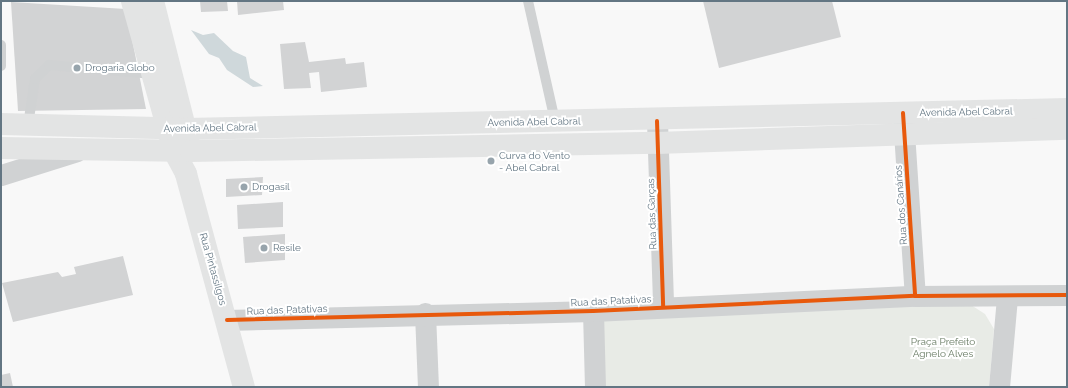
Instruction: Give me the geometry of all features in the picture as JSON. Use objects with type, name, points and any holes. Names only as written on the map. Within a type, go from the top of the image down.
[{"type":"main road","points":[[132,1],[151,74],[177,129]]},
{"type":"main road","points":[[153,1],[177,129]]},
{"type":"main road","name":"Avenida Abel Cabral","points":[[4,148],[182,151],[657,143],[769,139],[904,124],[1067,109]]},
{"type":"main road","points":[[768,117],[769,139]]},
{"type":"main road","name":"Avenida Abel Cabral","points":[[13,124],[177,129],[555,121],[657,121],[768,117],[904,124],[1067,129]]},
{"type":"main road","points":[[4,148],[13,124]]},
{"type":"main road","name":"Rua Pintassilgos","points":[[177,129],[186,174],[227,320],[244,387]]},
{"type":"street","name":"Rua das Garças","points":[[657,121],[663,306]]},
{"type":"street","name":"Rua dos Canários","points":[[904,124],[915,296]]},
{"type":"street","points":[[1,175],[82,150]]},
{"type":"street","name":"Rua das Patativas","points":[[227,320],[425,313],[593,311],[663,306],[915,296],[1007,298],[1067,295]]},
{"type":"street","points":[[1000,387],[1007,298]]},
{"type":"street","points":[[593,311],[595,387]]},
{"type":"street","points":[[425,313],[428,387]]},
{"type":"lane","points":[[528,1],[555,121]]},
{"type":"lane","points":[[1,45],[1,66]]},
{"type":"lane","points":[[13,124],[35,80],[49,65],[151,74]]},
{"type":"green space","name":"Praça Prefeito Agnelo Alves","points":[[971,305],[985,314],[994,329],[989,387],[605,387],[602,315]]},
{"type":"shaded area","points":[[191,30],[203,35],[214,33],[233,51],[246,57],[250,78],[263,86],[253,87],[227,70],[219,58],[209,54]]},
{"type":"building","points":[[200,1],[227,1],[228,11],[201,12]]},
{"type":"building","points":[[237,1],[283,1],[284,10],[238,15]]},
{"type":"building","points":[[703,1],[832,1],[841,37],[719,68]]},
{"type":"building","name":"Drogaria Globo","points":[[11,2],[126,9],[146,109],[18,111]]},
{"type":"building","points":[[305,42],[309,62],[345,58],[346,64],[364,62],[367,87],[321,92],[319,72],[309,73],[311,88],[284,89],[280,44]]},
{"type":"building","name":"Drogasil","points":[[263,177],[262,195],[226,197],[226,179]]},
{"type":"building","points":[[283,202],[283,227],[238,229],[237,205]]},
{"type":"building","name":"Resile","points":[[285,234],[285,260],[245,263],[243,237]]},
{"type":"building","points":[[123,256],[133,295],[13,322],[2,283],[58,272],[62,277],[76,274],[74,267]]},
{"type":"building","points":[[10,373],[13,387],[1,387],[1,375]]},
{"type":"cycle path","points":[[903,113],[915,296]]},
{"type":"cycle path","points":[[657,121],[663,306]]},
{"type":"cycle path","points":[[227,320],[593,311],[915,296],[1067,295]]},
{"type":"place","name":"Drogaria Globo","points":[[77,68]]},
{"type":"place","name":"Curva do Vento - Abel Cabral","points":[[491,161]]},
{"type":"place","name":"Drogasil","points":[[244,187]]},
{"type":"place","name":"Resile","points":[[264,248]]}]
